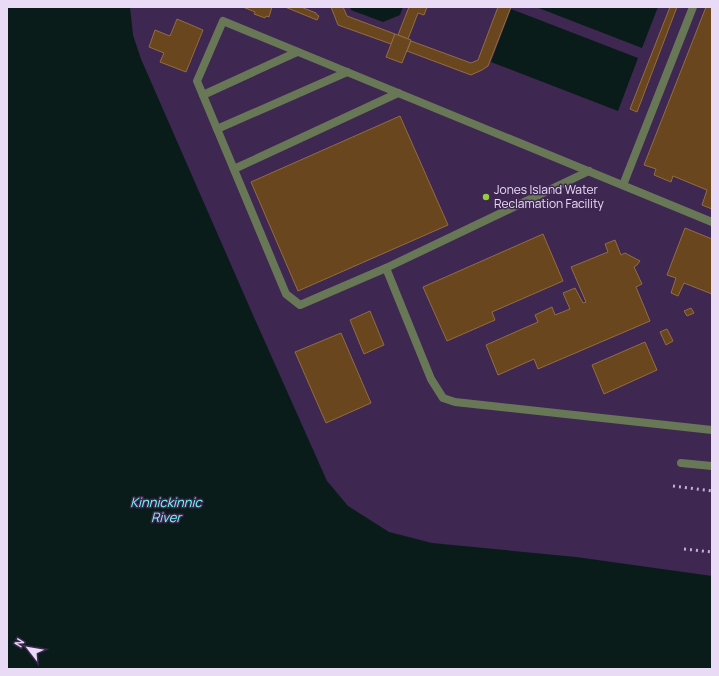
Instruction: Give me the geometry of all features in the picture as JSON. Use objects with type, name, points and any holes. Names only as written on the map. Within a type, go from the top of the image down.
[{"type":"lane","points":[[623,185],[693,7]]},
{"type":"lane","points":[[589,171],[386,268],[300,305],[286,294],[197,81],[222,21],[589,171],[712,222]]},
{"type":"lane","points":[[203,95],[297,52]]},
{"type":"lane","points":[[217,129],[347,72]]},
{"type":"lane","points":[[234,169],[398,93]]},
{"type":"lane","points":[[386,268],[431,379],[443,398],[455,402],[712,430]]},
{"type":"lane","points":[[681,463],[712,466]]},
{"type":"water","name":"Kinnickinnic River","points":[[7,7],[130,7],[133,35],[141,59],[327,481],[348,506],[389,532],[432,543],[576,557],[712,576],[712,669],[7,669]]},
{"type":"water","points":[[350,7],[403,7],[400,15],[383,22],[351,10]]},
{"type":"water","points":[[536,7],[658,7],[642,48]]},
{"type":"water","points":[[511,9],[638,58],[618,111],[491,62]]},
{"type":"building","points":[[243,7],[272,7],[269,17],[266,16],[265,18],[254,14],[255,12]]},
{"type":"building","points":[[285,7],[301,7],[316,13],[319,16],[317,20]]},
{"type":"building","points":[[331,7],[343,7],[347,16],[395,34],[391,44],[338,25]]},
{"type":"building","points":[[409,7],[427,7],[424,15],[418,13],[408,39],[398,35]]},
{"type":"building","points":[[498,7],[511,7],[488,66],[482,70],[471,75],[407,51],[411,41],[471,63],[478,60]]},
{"type":"building","points":[[670,7],[677,7],[637,112],[630,109]]},
{"type":"building","points":[[706,7],[712,7],[712,209],[702,205],[707,190],[673,176],[671,182],[654,175],[656,169],[644,165]]},
{"type":"building","points":[[177,19],[203,30],[186,72],[160,62],[164,53],[149,47],[155,30],[170,36]]},
{"type":"building","points":[[395,34],[411,40],[402,63],[386,57]]},
{"type":"building","points":[[400,116],[448,225],[298,291],[251,182]]},
{"type":"building","points":[[685,228],[712,239],[712,294],[684,283],[678,296],[671,293],[676,278],[667,275]]},
{"type":"building","points":[[543,234],[563,281],[492,312],[495,320],[447,341],[423,287]]},
{"type":"building","points":[[615,240],[621,255],[625,253],[640,261],[634,267],[642,284],[636,287],[650,321],[538,369],[534,359],[498,375],[486,345],[538,322],[535,315],[552,307],[555,315],[570,309],[563,293],[575,288],[583,303],[586,302],[571,267],[608,252],[605,244]]},
{"type":"building","points":[[691,308],[694,313],[687,316],[684,311]]},
{"type":"building","points":[[370,311],[384,345],[364,354],[350,320]]},
{"type":"building","points":[[667,329],[673,341],[666,345],[660,332]]},
{"type":"building","points":[[341,333],[371,403],[326,423],[295,352]]},
{"type":"building","points":[[645,342],[657,370],[604,394],[592,365]]},
{"type":"railway","points":[[673,486],[712,491]]},
{"type":"railway","points":[[684,549],[712,552]]},
{"type":"place","name":"Jones Island Water Reclamation Facility","points":[[486,197]]}]
